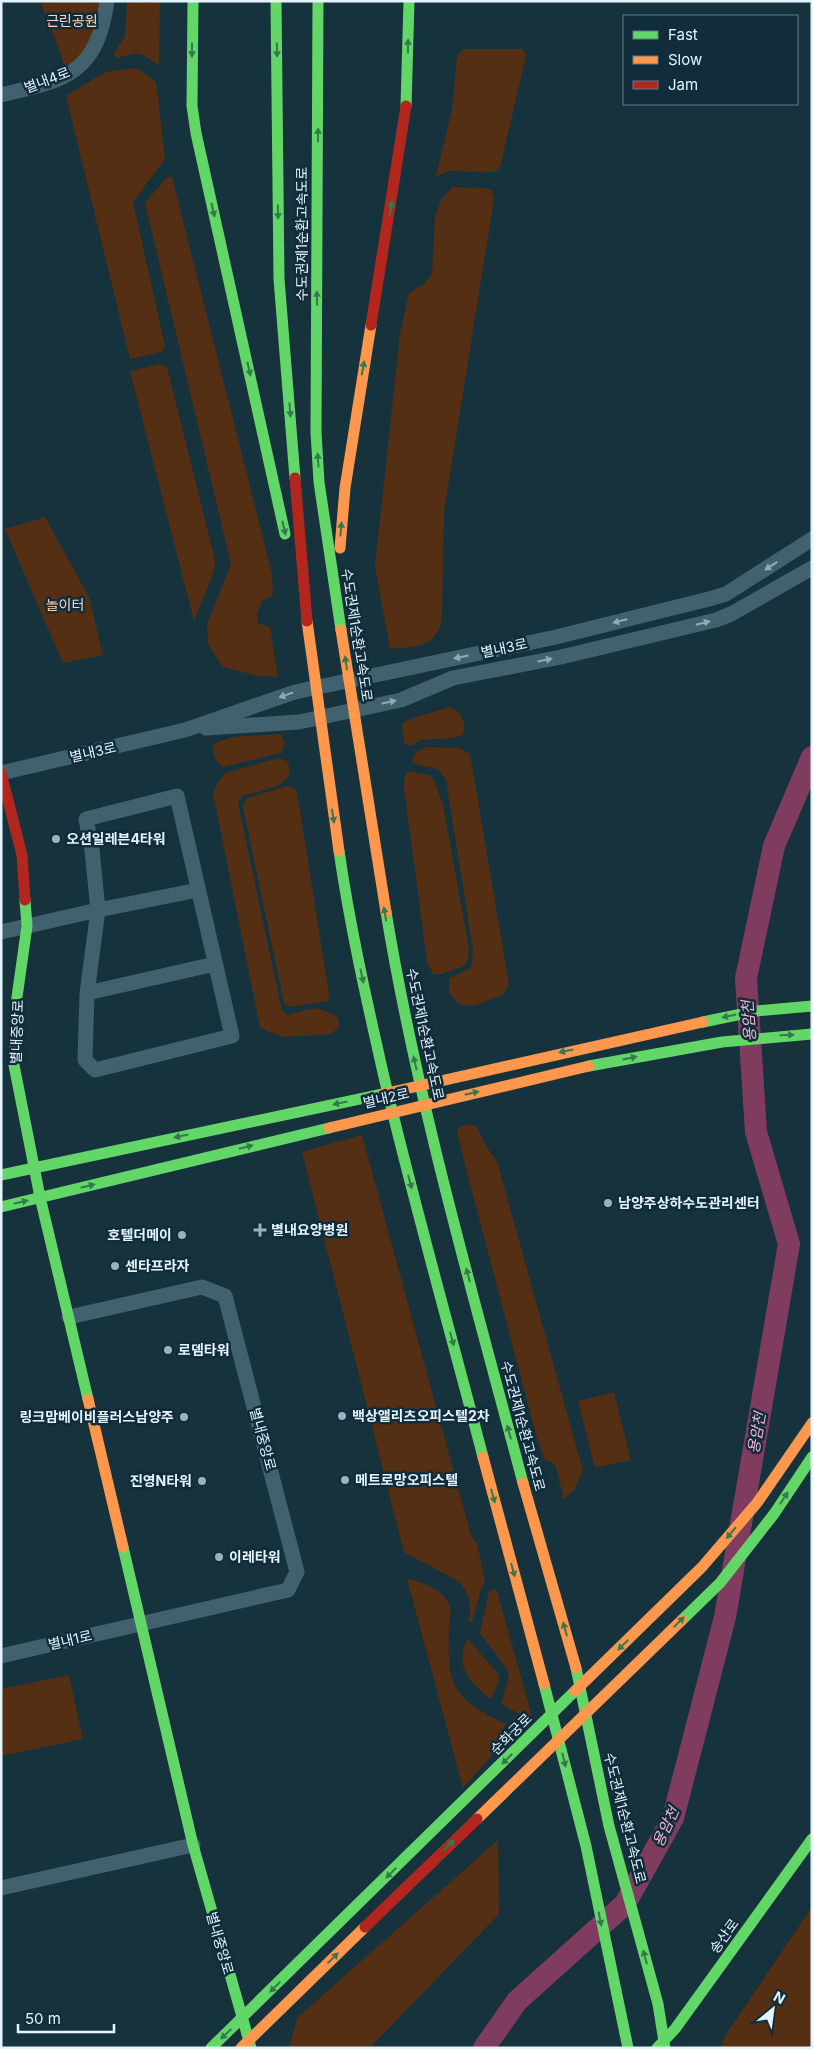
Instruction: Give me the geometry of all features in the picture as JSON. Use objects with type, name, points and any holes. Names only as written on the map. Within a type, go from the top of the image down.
[{"type":"main road","points":[[193,1],[192,106],[196,133],[308,633]]},
{"type":"main road","name":"수도권제1순환고속도로","points":[[276,1],[279,279],[308,633],[345,894],[367,1004],[398,1135],[586,1846],[628,2048]]},
{"type":"main road","name":"수도권제1순환고속도로","points":[[318,1],[316,432],[319,482],[361,763],[400,996],[430,1128],[526,1496],[574,1659],[609,1826],[658,2004],[665,2048]]},
{"type":"main road","points":[[341,630],[338,568],[345,488],[405,124],[409,1]]},
{"type":"main road","name":"별내중앙로","points":[[1,773],[22,856],[26,926],[17,997],[14,1065],[40,1197],[139,1623],[193,1846],[242,2019],[247,2045]]},
{"type":"main road","name":"별내2로","points":[[1,1175],[342,1103],[756,1011],[812,1006]]},
{"type":"main road","name":"별내2로","points":[[1,1207],[526,1080],[670,1049],[722,1040],[812,1034]]},
{"type":"main road","name":"순화궁로","points":[[211,2048],[702,1567],[756,1503],[812,1423]]},
{"type":"main road","points":[[247,2045],[644,1655],[720,1583],[774,1514],[812,1457]]},
{"type":"main road","name":"송산로","points":[[657,2048],[675,2029],[812,1839]]},
{"type":"main road","points":[[658,2004],[673,2048]]},
{"type":"street","name":"별내4로","points":[[1,95],[38,87],[68,75],[84,61],[97,44],[104,21],[107,1]]},
{"type":"street","name":"별내3로","points":[[1,773],[185,730],[295,692],[556,637],[710,599],[726,594],[812,539]]},
{"type":"street","name":"별내3로","points":[[185,730],[299,722],[401,700],[453,678],[561,657],[716,620],[731,614],[812,568]]},
{"type":"street","points":[[178,796],[232,1036],[95,1070],[85,1060],[87,993],[98,910],[92,850],[86,819],[178,796]]},
{"type":"street","points":[[1,932],[198,890]]},
{"type":"street","points":[[87,993],[216,964]]},
{"type":"street","name":"별내중앙로","points":[[69,1318],[202,1287],[225,1296],[297,1572],[288,1590],[139,1623]]},
{"type":"street","name":"별내1로","points":[[1,1656],[139,1623]]},
{"type":"street","points":[[1,1888],[193,1846]]},
{"type":"green space","name":"근린공원","points":[[40,1],[101,1],[89,50],[65,69],[60,51]]},
{"type":"green space","points":[[127,1],[160,1],[159,66],[140,54],[119,58],[113,55],[125,36]]},
{"type":"green space","points":[[463,49],[523,49],[526,56],[500,167],[495,172],[450,171],[436,176],[452,110],[457,56]]},
{"type":"green space","points":[[136,68],[156,82],[165,159],[133,202],[165,346],[161,352],[130,359],[66,96],[105,72]]},
{"type":"green space","points":[[167,177],[172,177],[272,574],[273,595],[262,601],[257,614],[258,623],[270,627],[278,677],[258,676],[223,667],[208,644],[207,625],[231,564],[145,203]]},
{"type":"green space","points":[[453,187],[491,189],[494,199],[444,512],[442,617],[435,635],[424,644],[390,649],[375,566],[400,333],[409,293],[424,284],[432,274],[435,216],[442,198]]},
{"type":"green space","points":[[161,364],[167,367],[215,560],[214,571],[194,621],[130,371]]},
{"type":"green space","name":"놀이터","points":[[45,517],[89,597],[103,655],[63,663],[5,529]]},
{"type":"green space","points":[[449,707],[460,713],[465,726],[463,734],[455,738],[421,740],[411,746],[404,743],[402,723]]},
{"type":"green space","points":[[280,734],[284,744],[281,753],[223,767],[218,762],[213,751],[213,744],[232,737]]},
{"type":"green space","points":[[426,747],[460,748],[470,754],[509,984],[504,994],[475,1006],[459,1004],[449,993],[449,978],[471,968],[473,950],[446,780],[434,768],[412,762],[416,752]]},
{"type":"green space","points":[[278,758],[287,761],[290,770],[288,777],[276,786],[242,796],[238,803],[282,1011],[289,1015],[309,1009],[324,1011],[338,1018],[339,1027],[331,1034],[284,1037],[260,1027],[213,793],[218,782],[226,773]]},
{"type":"green space","points":[[408,771],[432,776],[443,804],[469,949],[468,958],[464,966],[442,974],[433,974],[427,961],[404,789],[404,779]]},
{"type":"green space","points":[[288,786],[296,789],[298,798],[329,994],[328,1001],[290,1007],[284,1003],[243,807],[247,798]]},
{"type":"green space","points":[[470,1124],[477,1127],[486,1146],[497,1161],[583,1471],[574,1490],[564,1499],[555,1464],[545,1460],[538,1442],[457,1134],[459,1127]]},
{"type":"green space","points":[[362,1135],[471,1535],[477,1543],[485,1580],[472,1622],[469,1622],[470,1600],[463,1586],[458,1581],[404,1552],[302,1152]]},
{"type":"green space","points":[[614,1392],[631,1460],[595,1468],[578,1401]]},
{"type":"green space","points":[[407,1579],[433,1588],[448,1602],[450,1608],[449,1665],[455,1686],[460,1694],[474,1706],[506,1724],[502,1731],[508,1738],[463,1788]]},
{"type":"green space","points":[[496,1588],[532,1716],[525,1717],[501,1704],[509,1675],[505,1666],[480,1633],[489,1592]]},
{"type":"green space","points":[[468,1639],[499,1675],[498,1683],[491,1699],[477,1687],[466,1673],[462,1657]]},
{"type":"green space","points":[[69,1675],[83,1739],[1,1756],[1,1689]]},
{"type":"green space","points":[[498,1840],[499,1914],[370,2048],[289,2048],[297,2018]]},
{"type":"green space","points":[[812,1907],[812,2048],[720,2048],[727,2033]]},
{"type":"waterway","name":"용암천","points":[[484,2048],[517,2001],[625,1904],[673,1818],[725,1617],[789,1244],[756,1132],[746,978],[774,846],[812,757]]},
{"type":"traffic: fast","points":[[193,1],[192,106],[196,133],[285,534]]},
{"type":"traffic: fast","points":[[276,1],[279,279],[295,478]]},
{"type":"traffic: fast","points":[[318,1],[316,432],[319,482],[341,630]]},
{"type":"traffic: fast","points":[[406,106],[409,1]]},
{"type":"traffic: fast","points":[[339,851],[365,993],[384,1077],[483,1457]]},
{"type":"traffic: fast","points":[[25,900],[27,926],[17,997],[14,1065],[40,1197],[88,1399]]},
{"type":"traffic: fast","points":[[386,912],[399,984],[430,1128],[523,1483]]},
{"type":"traffic: fast","points":[[703,1022],[756,1011],[812,1006]]},
{"type":"traffic: fast","points":[[589,1066],[722,1042],[812,1034]]},
{"type":"traffic: fast","points":[[1,1175],[383,1094]]},
{"type":"traffic: fast","points":[[1,1207],[329,1128]]},
{"type":"traffic: fast","points":[[682,1620],[720,1583],[774,1514],[812,1457]]},
{"type":"traffic: fast","points":[[123,1547],[193,1845],[251,2048]]},
{"type":"traffic: fast","points":[[576,1668],[609,1826],[658,2004],[665,2048]]},
{"type":"traffic: fast","points":[[544,1684],[586,1846],[628,2048]]},
{"type":"traffic: fast","points":[[211,2048],[575,1691]]},
{"type":"traffic: fast","points":[[657,2048],[675,2029],[812,1839]]},
{"type":"traffic: slow","points":[[340,548],[345,488],[371,325]]},
{"type":"traffic: slow","points":[[307,621],[339,851]]},
{"type":"traffic: slow","points":[[341,630],[386,912]]},
{"type":"traffic: slow","points":[[383,1094],[703,1022]]},
{"type":"traffic: slow","points":[[329,1128],[589,1066]]},
{"type":"traffic: slow","points":[[88,1399],[123,1547]]},
{"type":"traffic: slow","points":[[575,1691],[702,1567],[757,1503],[812,1423]]},
{"type":"traffic: slow","points":[[483,1457],[544,1684]]},
{"type":"traffic: slow","points":[[523,1483],[576,1668]]},
{"type":"traffic: slow","points":[[477,1819],[682,1620]]},
{"type":"traffic: slow","points":[[241,2048],[365,1927]]},
{"type":"traffic: jam","points":[[371,325],[406,106]]},
{"type":"traffic: jam","points":[[295,478],[307,621]]},
{"type":"traffic: jam","points":[[1,773],[22,855],[25,900]]},
{"type":"traffic: jam","points":[[365,1927],[477,1819]]},
{"type":"place","name":"오션일레븐4타워","points":[[56,839]]},
{"type":"place","name":"남양주상하수도관리센터","points":[[608,1203]]},
{"type":"place","name":"별내요양병원","points":[[260,1230]]},
{"type":"place","name":"호텔더메이","points":[[182,1235]]},
{"type":"place","name":"센타프라자","points":[[115,1266]]},
{"type":"place","name":"로뎀타워","points":[[168,1350]]},
{"type":"place","name":"백상앨리츠오피스텔2차","points":[[342,1416]]},
{"type":"place","name":"링크맘베이비플러스남양주","points":[[184,1417]]},
{"type":"place","name":"메트로망오피스텔","points":[[345,1480]]},
{"type":"place","name":"진영N타워","points":[[202,1481]]},
{"type":"place","name":"이레타워","points":[[219,1557]]}]
